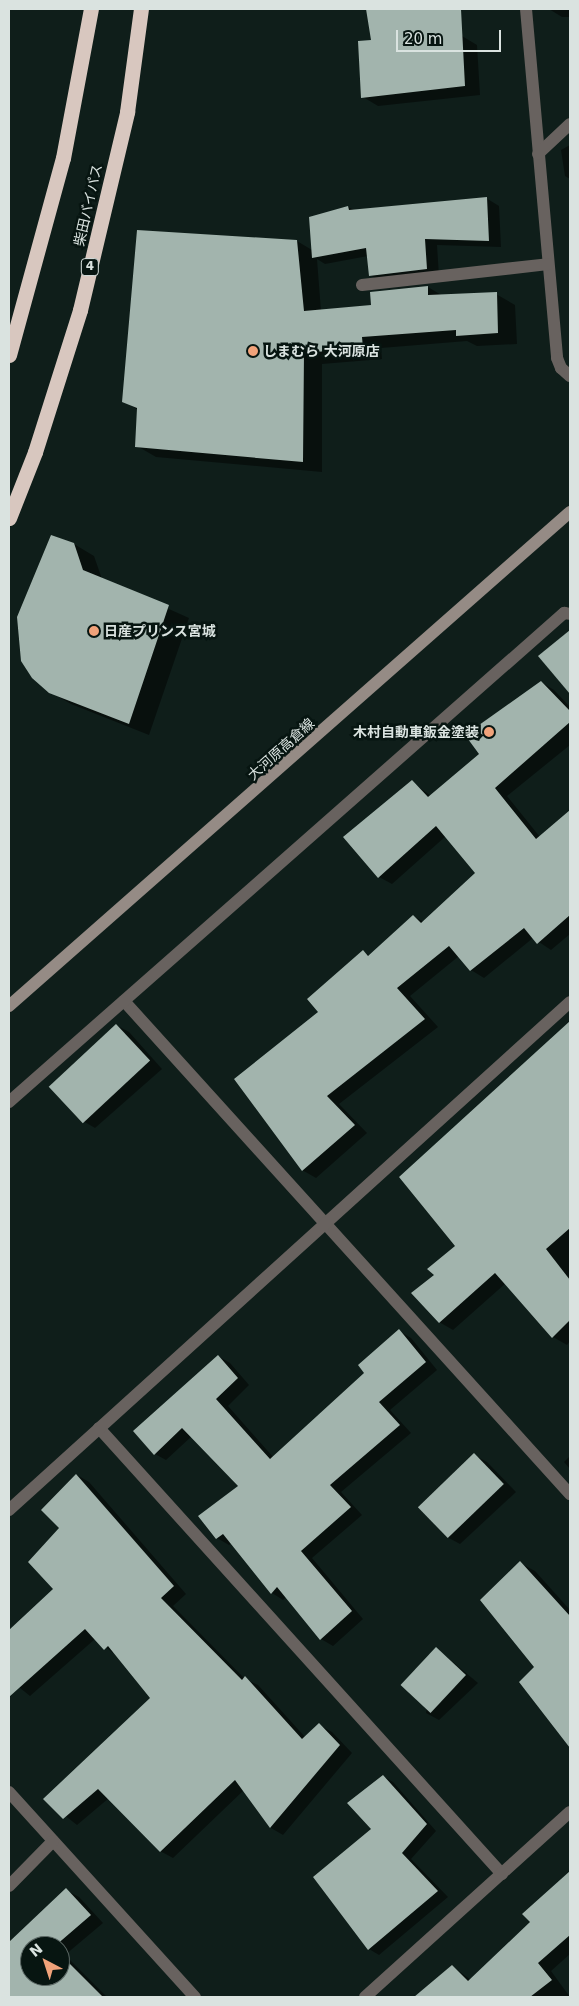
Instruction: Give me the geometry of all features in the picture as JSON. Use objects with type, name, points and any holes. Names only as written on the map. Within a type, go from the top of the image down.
[{"type":"highway","points":[[9,355],[63,158],[91,9]]},
{"type":"highway","name":"柴田バイパス","points":[[9,518],[35,452],[80,310],[127,112],[141,9]]},
{"type":"main road","name":"大河原高倉線","points":[[9,1006],[568,518]]},
{"type":"street","points":[[526,9],[556,358],[561,368],[570,376]]},
{"type":"street","points":[[538,154],[570,124]]},
{"type":"street","points":[[362,285],[548,264]]},
{"type":"street","points":[[9,1102],[564,613],[570,614]]},
{"type":"street","points":[[124,1002],[570,1494]]},
{"type":"street","points":[[9,1510],[569,1006]]},
{"type":"street","points":[[99,1428],[502,1874]]},
{"type":"street","points":[[9,1792],[195,1997]]},
{"type":"street","points":[[365,1997],[570,1812]]},
{"type":"street","points":[[9,1886],[53,1841]]},
{"type":"building","points":[[366,9],[461,9],[465,86],[361,98],[358,41],[371,40]]},
{"type":"building","points":[[487,197],[489,241],[425,239],[427,269],[369,276],[366,248],[312,258],[309,217],[348,206],[349,210]]},
{"type":"building","points":[[137,230],[297,240],[304,311],[371,305],[370,292],[428,286],[428,295],[497,292],[498,333],[456,336],[456,330],[362,337],[363,348],[304,353],[303,462],[135,447],[137,408],[122,402]]},
{"type":"building","points":[[51,535],[74,543],[83,570],[169,605],[129,724],[49,693],[32,678],[21,661],[17,617]]},
{"type":"building","points":[[570,630],[570,694],[538,656]]},
{"type":"building","points":[[541,681],[570,711],[570,722],[495,788],[536,839],[570,810],[570,915],[537,944],[524,928],[470,971],[449,946],[397,988],[425,1019],[327,1096],[355,1125],[302,1171],[234,1079],[318,1012],[307,999],[363,950],[368,956],[413,915],[421,923],[475,873],[436,826],[378,878],[343,837],[412,780],[428,797],[479,754],[465,735]]},
{"type":"building","points":[[570,1021],[570,1228],[546,1249],[570,1280],[570,1320],[552,1338],[495,1273],[439,1323],[411,1293],[434,1275],[427,1269],[455,1246],[399,1177]]},
{"type":"building","points":[[116,1024],[150,1061],[83,1123],[49,1087]]},
{"type":"building","points":[[399,1329],[426,1362],[379,1402],[400,1425],[330,1485],[351,1507],[301,1551],[352,1611],[320,1640],[277,1587],[271,1594],[223,1534],[216,1539],[198,1516],[238,1486],[182,1428],[154,1455],[133,1431],[218,1355],[238,1378],[216,1399],[270,1459],[364,1373],[358,1365]]},
{"type":"building","points":[[474,1453],[504,1484],[448,1538],[418,1507]]},
{"type":"building","points":[[76,1474],[174,1586],[161,1598],[242,1680],[245,1676],[302,1739],[319,1723],[340,1745],[270,1828],[235,1780],[160,1852],[98,1789],[63,1819],[43,1799],[150,1698],[108,1646],[104,1650],[85,1629],[9,1697],[9,1630],[53,1589],[28,1562],[59,1528],[41,1510]]},
{"type":"building","points":[[520,1561],[570,1616],[570,1748],[519,1682],[534,1667],[480,1600]]},
{"type":"building","points":[[436,1647],[466,1675],[431,1713],[401,1685]]},
{"type":"building","points":[[383,1775],[427,1824],[402,1853],[438,1891],[368,1950],[313,1877],[371,1829],[347,1803]]},
{"type":"building","points":[[570,1871],[570,1935],[538,1963],[552,1980],[530,1997],[414,1997],[452,1965],[468,1981],[530,1922],[522,1914]]},
{"type":"building","points":[[66,1888],[91,1915],[67,1936],[20,1936],[20,1986],[70,1986],[70,1964],[103,1997],[9,1997],[9,1942]]},
{"type":"place","name":"しまむら 大河原店","points":[[253,351]]},
{"type":"place","name":"日産プリンス宮城","points":[[94,631]]},
{"type":"place","name":"木村自動車鈑金塗装","points":[[489,732]]}]
